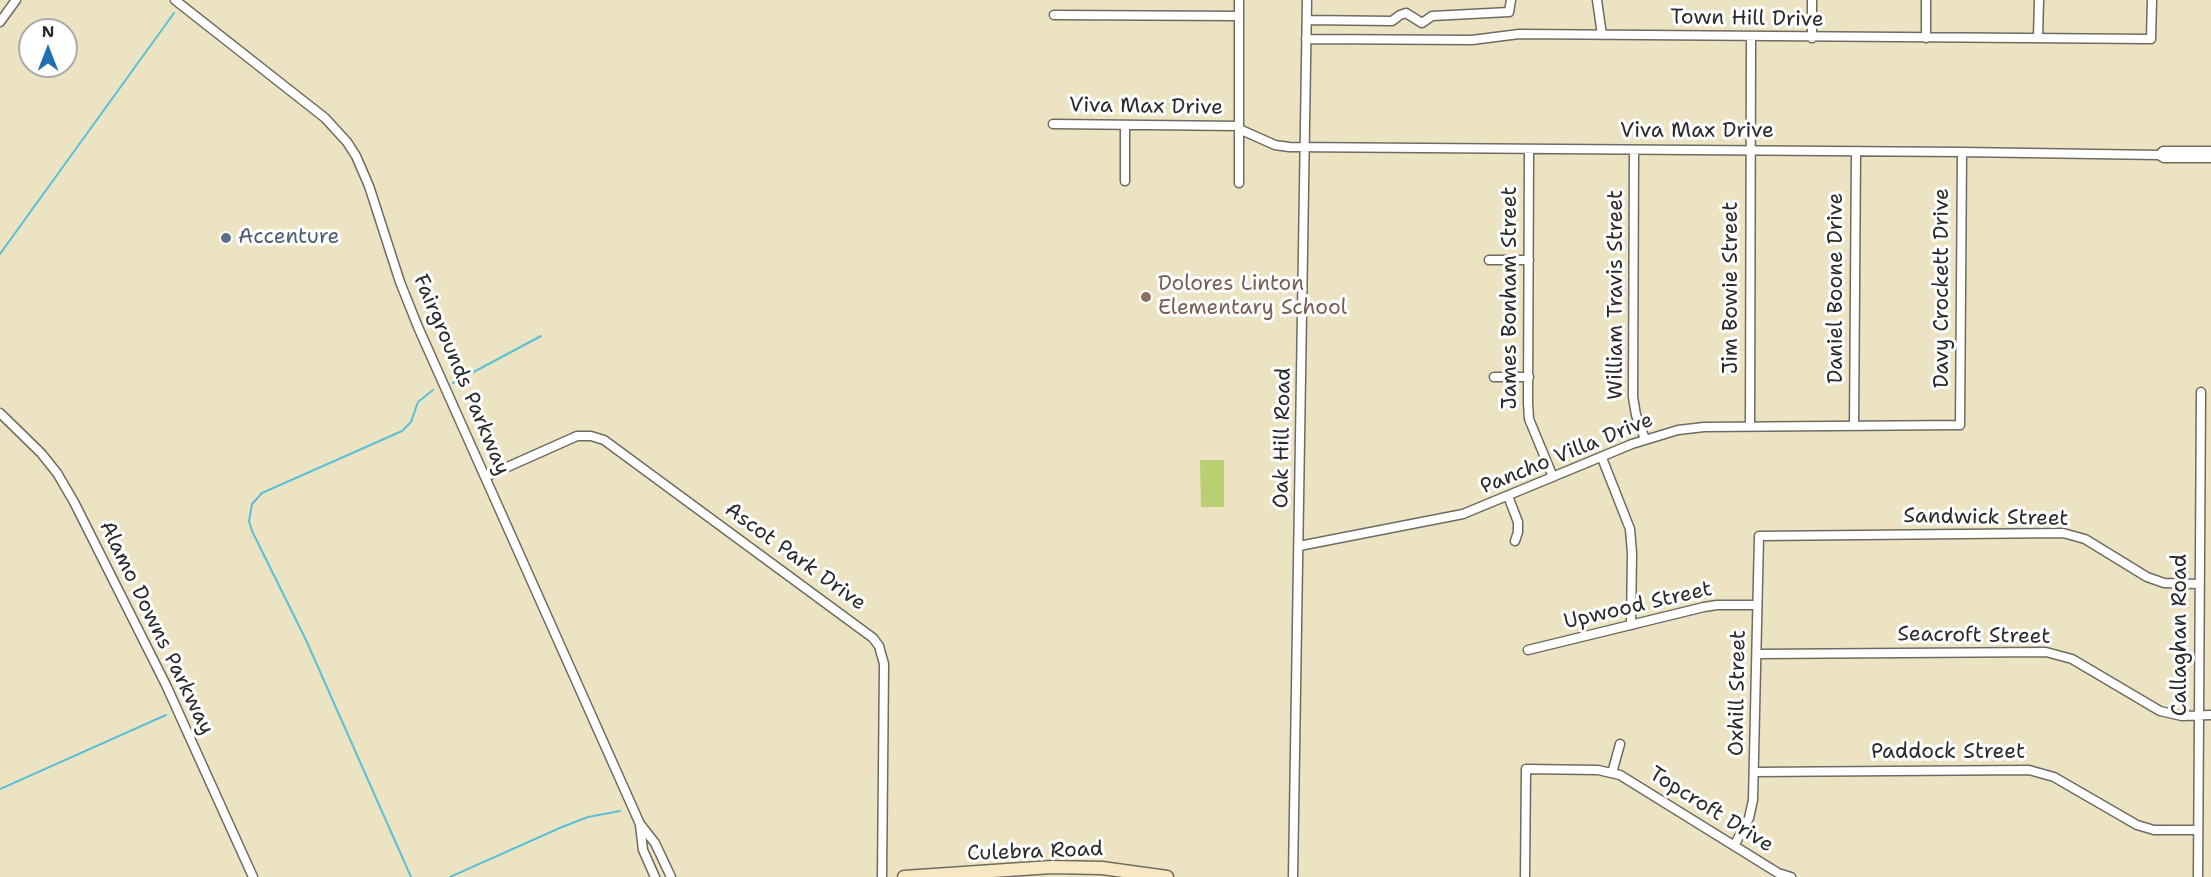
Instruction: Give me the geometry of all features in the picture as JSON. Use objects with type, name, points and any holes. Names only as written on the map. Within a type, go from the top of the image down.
[{"type":"main road","name":"Culebra Road","points":[[904,877],[1052,867],[1102,868],[1167,877]]},
{"type":"street","points":[[0,22],[16,0]]},
{"type":"street","name":"Fairgrounds Parkway","points":[[175,0],[325,118],[356,156],[369,186],[400,282],[418,327],[640,824],[655,843],[671,877]]},
{"type":"street","points":[[1239,0],[1239,183]]},
{"type":"street","name":"Oak Hill Road","points":[[1293,877],[1307,0]]},
{"type":"street","points":[[1306,20],[1392,21],[1406,14],[1422,22],[1432,16],[1509,12],[1511,0]]},
{"type":"street","points":[[1597,0],[1602,35]]},
{"type":"street","points":[[1812,0],[1812,38]]},
{"type":"street","points":[[1926,0],[1926,38]]},
{"type":"street","points":[[2038,38],[2039,0]]},
{"type":"street","name":"Town Hill Drive","points":[[1306,39],[1472,40],[1519,34],[2151,39],[2152,0]]},
{"type":"street","points":[[1054,15],[1239,16]]},
{"type":"street","name":"Jim Bowie Street","points":[[1750,426],[1751,37]]},
{"type":"street","name":"Viva Max Drive","points":[[1053,124],[1239,128],[1275,145],[1306,147],[1962,152],[2211,158]]},
{"type":"street","points":[[1125,125],[1125,181]]},
{"type":"street","name":"James Bonham Street","points":[[1529,149],[1529,419],[1553,477]]},
{"type":"street","name":"William Travis Street","points":[[1634,150],[1633,397],[1636,415],[1645,439]]},
{"type":"street","name":"Daniel Boone Drive","points":[[1854,426],[1856,151]]},
{"type":"street","name":"Viva Max Drive","points":[[2159,155],[2163,151],[2211,151]]},
{"type":"street","name":"Davy Crockett Drive","points":[[1960,425],[1962,152]]},
{"type":"street","points":[[1489,260],[1529,260]]},
{"type":"street","points":[[1494,377],[1529,377]]},
{"type":"street","name":"Callaghan Road","points":[[2198,877],[2201,392]]},
{"type":"street","name":"Alamo Downs Parkway","points":[[0,413],[41,453],[74,502],[166,685],[253,877]]},
{"type":"street","name":"Pancho Villa Drive","points":[[1299,546],[1454,517],[1645,439],[1678,430],[1750,426],[1960,425]]},
{"type":"street","name":"Ascot Park Drive","points":[[485,477],[577,436],[591,436],[604,440],[873,638],[882,652],[884,664],[882,877]]},
{"type":"street","points":[[1602,458],[1629,529],[1632,553],[1631,625]]},
{"type":"street","points":[[1508,495],[1518,522],[1515,541]]},
{"type":"street","name":"Sandwick Street","points":[[1759,536],[2064,533],[2085,539],[2147,577],[2164,583],[2199,584]]},
{"type":"street","name":"Oxhill Street","points":[[1734,846],[1749,818],[1753,800],[1759,536]]},
{"type":"street","name":"Upwood Street","points":[[1528,650],[1717,605],[1757,605]]},
{"type":"street","name":"Seacroft Street","points":[[1757,654],[2046,652],[2072,659],[2160,711],[2174,715],[2211,716]]},
{"type":"street","points":[[1612,773],[1620,744]]},
{"type":"street","name":"Topcroft Drive","points":[[1525,877],[1526,769],[1598,770],[1612,773],[1626,779],[1778,873],[1791,877]]},
{"type":"street","name":"Paddock Street","points":[[1754,772],[2029,770],[2054,777],[2137,825],[2154,830],[2198,830]]},
{"type":"street","name":"Fairgrounds Parkway","points":[[640,824],[643,850],[655,877]]},
{"type":"green space","points":[[1200,460],[1224,460],[1224,507],[1201,507]]},
{"type":"waterway","points":[[0,254],[174,13]]},
{"type":"waterway","points":[[453,383],[541,336]]},
{"type":"waterway","points":[[411,877],[306,640],[249,521],[252,504],[262,493],[402,431],[411,422],[418,402],[433,390]]},
{"type":"waterway","points":[[0,789],[166,715]]},
{"type":"waterway","points":[[450,877],[562,827],[588,817],[620,811]]},
{"type":"place","name":"Accenture","points":[[226,238]]},
{"type":"place","name":"Dolores Linton Elementary School","points":[[1146,297]]}]
